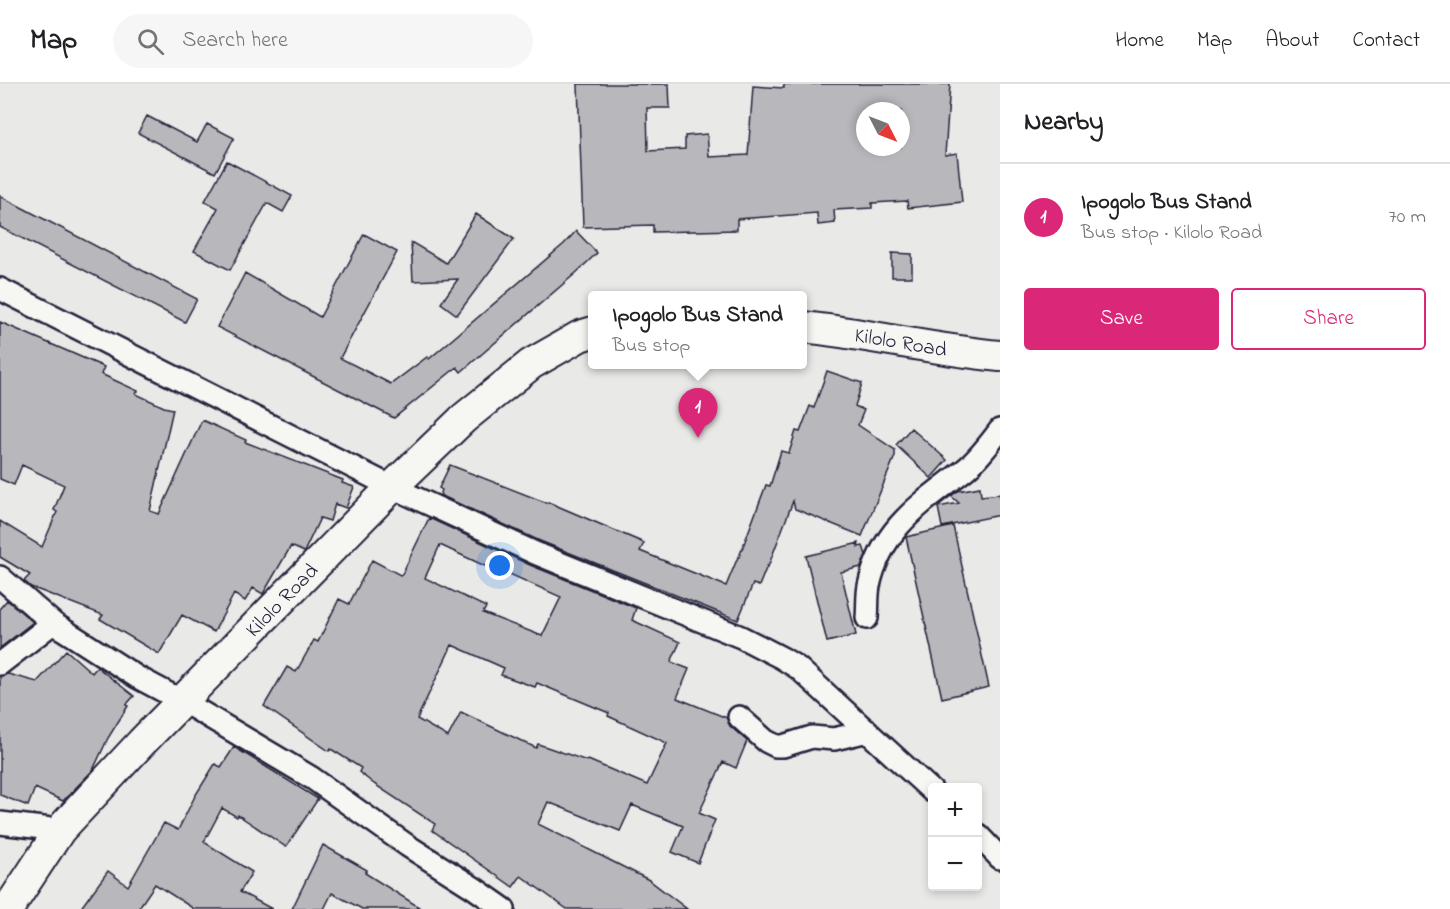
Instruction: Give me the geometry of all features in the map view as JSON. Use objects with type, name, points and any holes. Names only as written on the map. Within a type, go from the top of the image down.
[{"type":"main road","name":"Kilolo Road","points":[[807,327],[1000,356]]},
{"type":"main road","name":"Kilolo Road","points":[[8,909],[60,830],[299,580],[464,418],[531,364],[588,334]]},
{"type":"street","points":[[0,289],[392,488],[545,557],[715,626],[782,658],[798,668],[928,786]]},
{"type":"street","points":[[867,618],[869,586],[892,532],[913,510],[968,467],[985,450],[1000,429]]},
{"type":"street","points":[[0,577],[53,623],[137,677],[184,702],[312,778],[408,846],[504,909]]},
{"type":"street","points":[[0,664],[53,623]]},
{"type":"street","points":[[739,717],[766,741],[776,746],[812,737],[834,738],[868,731]]},
{"type":"street","points":[[0,823],[60,830]]},
{"type":"street","points":[[980,837],[1000,858]]},
{"type":"building","points":[[578,84],[669,84],[670,108],[647,108],[648,151],[685,149],[685,136],[707,134],[709,157],[748,155],[753,86],[784,88],[784,84],[950,84],[945,155],[957,153],[962,202],[908,208],[907,201],[872,203],[872,208],[834,210],[835,223],[818,225],[817,213],[737,219],[737,230],[653,232],[653,225],[583,227]]},
{"type":"building","points":[[147,116],[197,142],[207,124],[234,138],[215,173],[138,133]]},
{"type":"building","points":[[227,161],[292,196],[283,212],[267,203],[230,270],[194,251],[218,208],[205,201]]},
{"type":"building","points":[[0,196],[197,299],[185,322],[0,227]]},
{"type":"building","points":[[476,214],[514,239],[457,315],[441,303],[458,279],[413,281],[411,242],[446,263]]},
{"type":"building","points":[[576,231],[597,253],[461,372],[457,367],[394,418],[217,327],[245,273],[320,317],[364,234],[397,252],[340,358],[391,384],[427,357],[429,359],[564,244]]},
{"type":"building","points":[[892,253],[912,254],[912,277],[892,277]]},
{"type":"building","points":[[0,322],[104,367],[101,374],[138,391],[136,394],[173,409],[150,511],[159,514],[202,420],[246,440],[245,442],[343,480],[342,483],[354,487],[346,508],[335,504],[330,521],[320,518],[304,552],[291,546],[263,594],[253,588],[245,601],[234,594],[214,632],[182,615],[159,654],[100,619],[103,615],[31,587],[24,581],[30,575],[0,557],[0,521],[42,547],[57,512],[54,510],[64,485],[22,465],[14,485],[0,479]]},
{"type":"building","points":[[827,371],[862,383],[855,406],[864,410],[858,425],[895,450],[895,456],[862,536],[795,509],[793,501],[768,567],[759,586],[753,584],[738,620],[540,541],[440,495],[442,490],[439,488],[450,465],[548,502],[644,543],[640,551],[726,586],[766,485],[770,486],[781,451],[789,453],[796,431],[800,432],[810,406],[814,408]]},
{"type":"building","points":[[911,428],[947,460],[931,478],[896,445]]},
{"type":"building","points":[[980,487],[981,496],[1000,494],[1000,515],[942,527],[938,507],[959,503],[951,496],[958,491]]},
{"type":"building","points":[[429,518],[530,565],[636,608],[632,620],[680,642],[671,662],[689,669],[677,698],[727,718],[730,726],[747,741],[736,768],[723,762],[699,813],[715,820],[698,863],[672,852],[683,826],[632,805],[620,831],[548,802],[538,824],[649,880],[687,909],[567,909],[521,876],[513,887],[432,830],[435,824],[374,784],[359,772],[361,768],[331,749],[329,751],[264,706],[287,667],[296,672],[314,640],[318,642],[339,599],[349,604],[372,560],[402,574]],"holes":[[[440,545],[502,574],[503,571],[561,597],[542,636],[483,613],[486,607],[425,578]],[[452,645],[504,668],[501,675],[535,687],[537,683],[609,713],[608,716],[667,743],[647,785],[588,760],[538,744],[536,748],[461,712],[448,737],[417,719]]]},
{"type":"building","points":[[953,526],[989,687],[942,698],[906,537]]},
{"type":"building","points":[[859,543],[858,547],[863,546],[866,555],[861,567],[841,572],[856,635],[827,642],[806,556]]},
{"type":"building","points":[[7,600],[33,622],[0,648],[0,608]]},
{"type":"building","points":[[66,650],[92,673],[97,667],[134,696],[126,705],[128,706],[108,738],[93,770],[63,801],[35,788],[28,806],[0,795],[0,676],[8,674],[37,682]]},
{"type":"building","points":[[234,747],[318,799],[286,847],[238,815],[237,817],[222,808],[204,842],[252,872],[240,892],[272,909],[194,909],[155,884],[138,909],[80,909],[108,871],[128,886],[164,823],[178,830],[215,764],[221,767]]},
{"type":"building","points":[[323,845],[367,870],[365,873],[422,909],[362,909],[332,893],[324,909],[292,909]]},
{"type":"place","name":"Ipogolo Bus Stand","points":[[698,438]]}]
